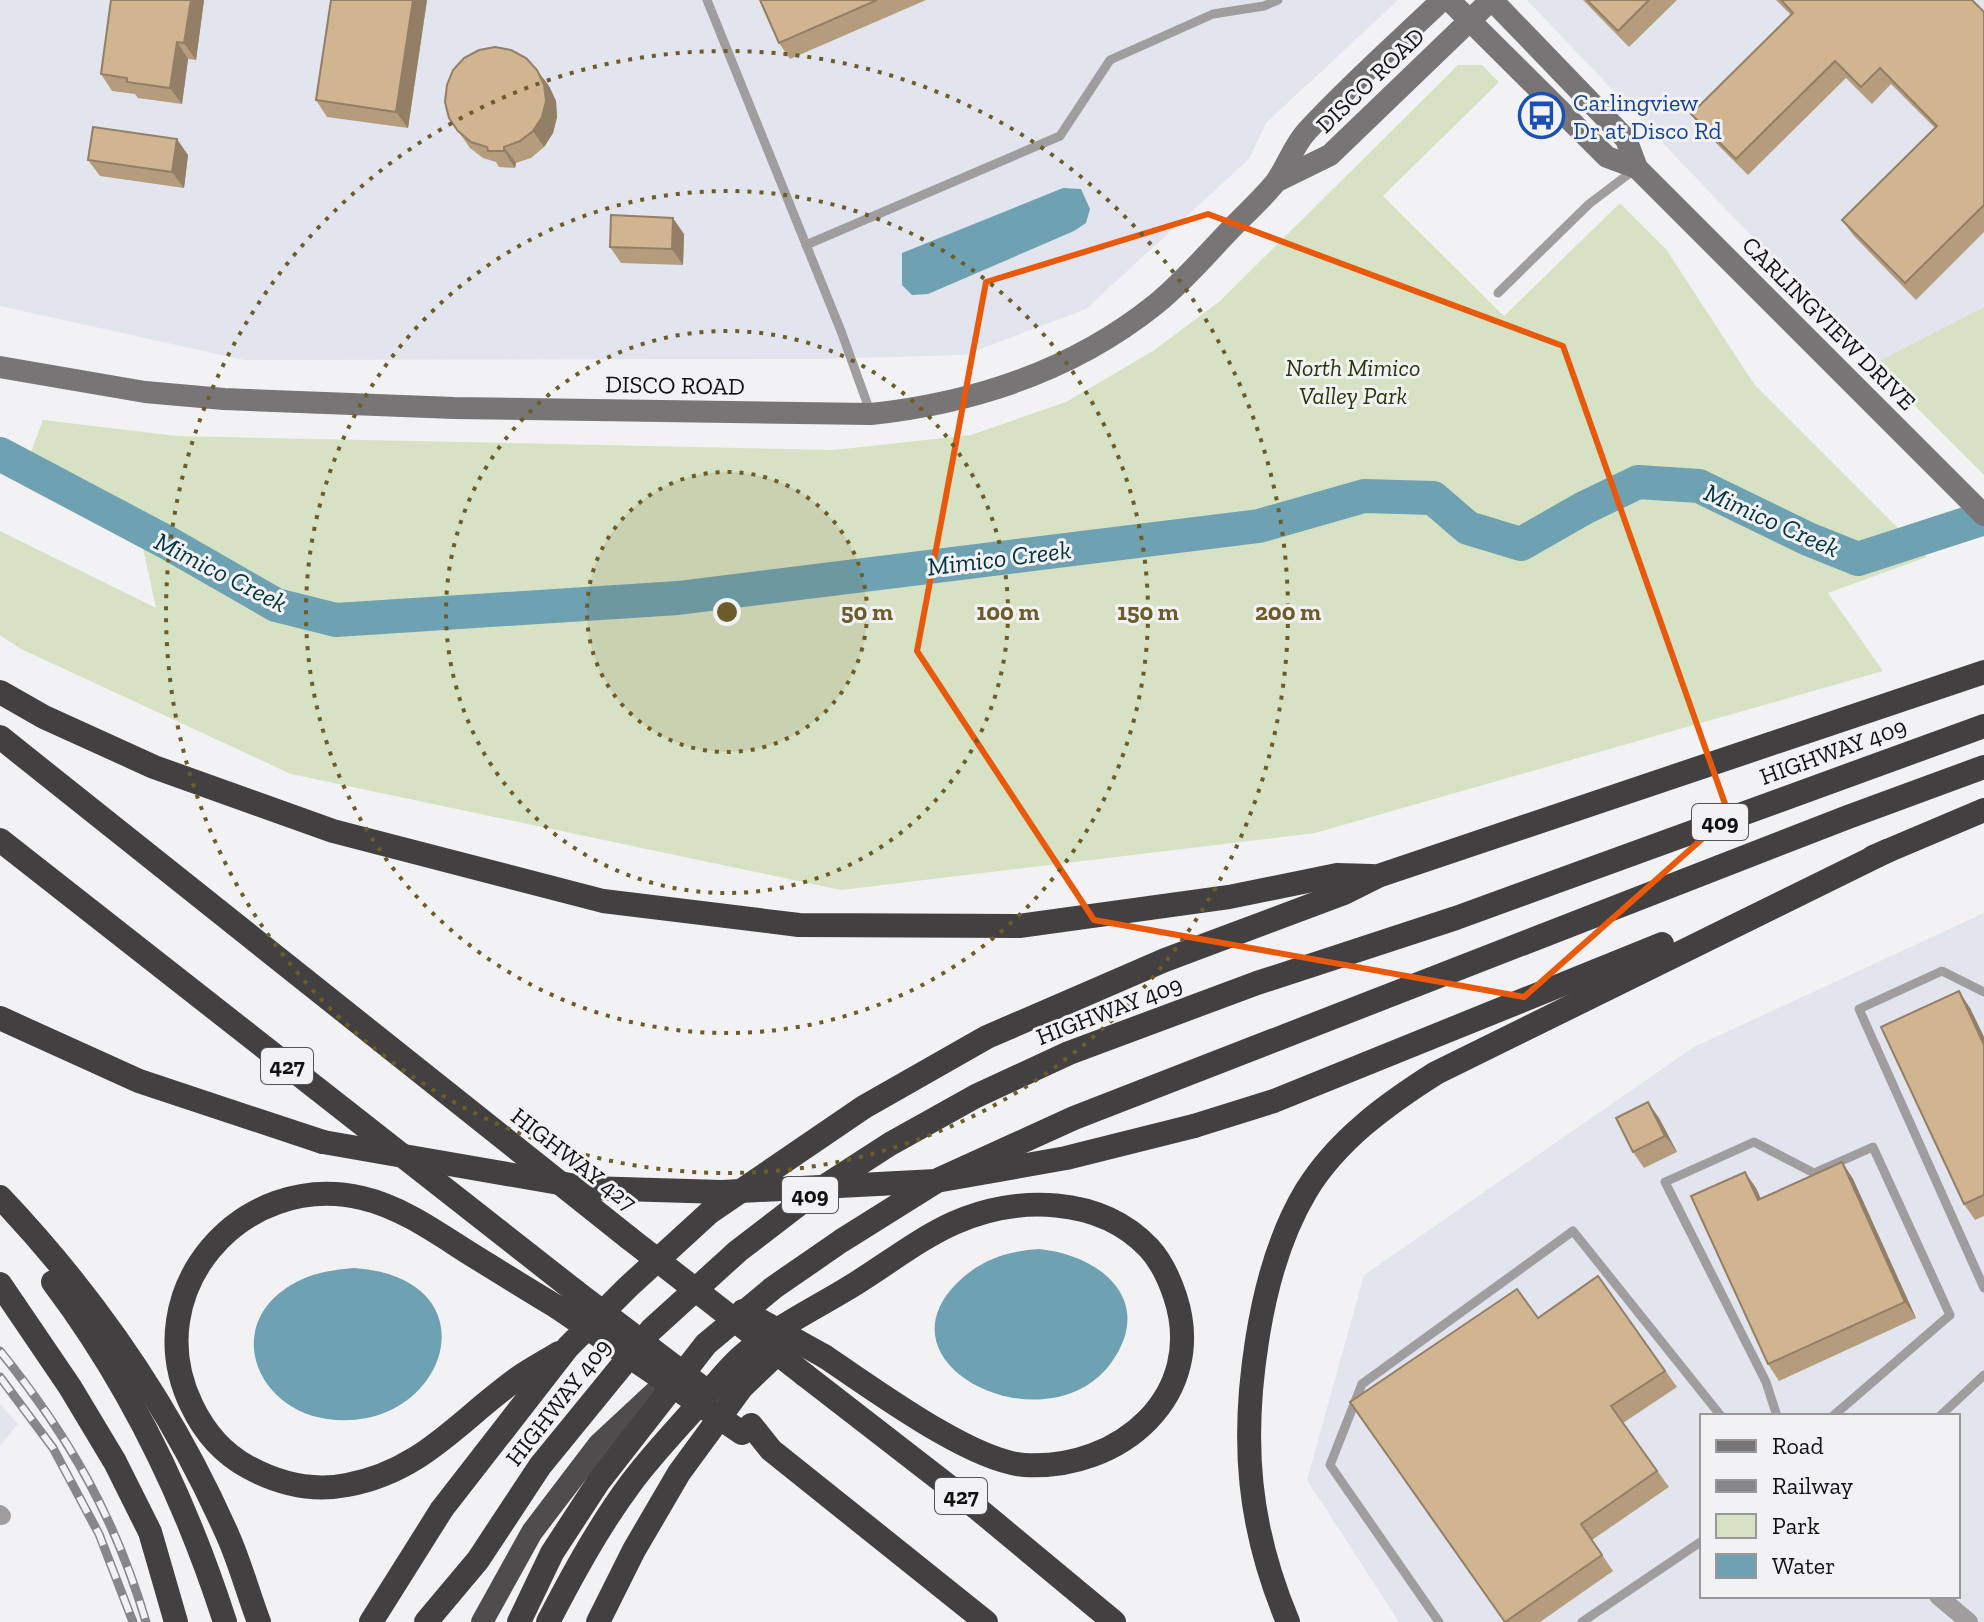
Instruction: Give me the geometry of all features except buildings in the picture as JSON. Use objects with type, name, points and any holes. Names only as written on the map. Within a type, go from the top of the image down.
[{"type":"highway","points":[[371,1622],[442,1509],[568,1347],[710,1212],[864,1107],[987,1037],[1165,960],[1344,893],[1378,876],[1984,672]]},
{"type":"highway","points":[[0,692],[44,717],[154,767],[333,831],[618,903],[799,925],[1019,926],[1229,897],[1337,875],[1378,876]]},
{"type":"highway","name":"HIGHWAY 409","points":[[441,1622],[540,1466],[651,1330],[738,1251],[811,1195],[936,1117],[1069,1053],[1257,983],[1456,918],[1984,726]]},
{"type":"highway","name":"HIGHWAY 427","points":[[0,737],[629,1238],[978,1509],[1114,1622]]},
{"type":"highway","name":"409","points":[[706,1344],[773,1288],[841,1241],[940,1179],[1008,1146],[1848,817],[1984,767]]},
{"type":"highway","points":[[0,1018],[139,1081],[323,1142],[588,1188],[722,1192],[936,1181],[1066,1158],[1194,1126],[1274,1101],[1984,810]]},
{"type":"highway","name":"427","points":[[0,840],[747,1429]]},
{"type":"highway","points":[[1288,1622],[1264,1554],[1252,1489],[1247,1439],[1251,1378],[1261,1316],[1275,1260],[1307,1190],[1325,1165],[1386,1105],[1436,1073],[1887,851]]},
{"type":"highway","points":[[568,1347],[517,1379],[448,1437],[386,1475],[325,1488],[303,1487],[271,1480],[227,1454],[206,1431],[191,1405],[181,1376],[175,1329],[184,1293],[192,1276],[213,1244],[238,1223],[264,1207],[292,1197],[320,1193],[341,1194],[379,1203],[428,1227],[747,1429],[986,1622]]},
{"type":"highway","points":[[0,1197],[41,1241],[117,1338],[180,1438],[228,1536],[259,1622]]},
{"type":"highway","points":[[548,1622],[577,1568],[632,1482],[742,1356],[799,1315],[843,1292],[953,1224],[1009,1207],[1040,1204],[1062,1205],[1101,1216],[1120,1226],[1148,1246],[1161,1263],[1179,1308],[1182,1335],[1180,1364],[1164,1400],[1143,1426],[1126,1438],[1088,1457],[1054,1465],[1021,1465],[973,1449],[919,1419],[824,1356],[674,1273]]},
{"type":"highway","points":[[0,1219],[69,1303],[157,1449],[199,1545],[225,1622]]},
{"type":"highway","points":[[0,1284],[70,1387],[115,1462],[150,1532],[176,1622]]},
{"type":"highway","points":[[598,1622],[656,1510],[742,1387],[843,1292]]},
{"type":"highway","points":[[482,1622],[532,1532],[599,1444],[706,1344]]},
{"type":"highway","points":[[519,1622],[552,1553],[599,1481],[706,1344]]},
{"type":"highway","points":[[426,1622],[478,1560]]},
{"type":"main road","name":"DISCO ROAD","points":[[0,367],[145,392],[238,400],[454,408],[871,414],[912,410],[971,398],[1020,381],[1073,357],[1156,304],[1191,272],[1275,182],[1304,134],[1442,0]]},
{"type":"main road","name":"CARLINGVIEW DRIVE","points":[[1449,0],[1607,157],[1637,168]]},
{"type":"main road","name":"DISCO ROAD","points":[[1275,182],[1330,155],[1491,0]]},
{"type":"main road","name":"CARLINGVIEW DRIVE","points":[[1491,0],[1626,139],[1637,168],[1984,515]]},
{"type":"street","points":[[1940,1598],[1969,1622]]},
{"type":"lane","points":[[707,0],[871,414]]},
{"type":"lane","points":[[806,245],[1060,136],[1110,60],[1213,14],[1264,6],[1278,0]]},
{"type":"lane","points":[[1498,293],[1589,204],[1637,168]]},
{"type":"lane","points":[[1984,992],[1942,971],[1859,1009],[1984,1288]]},
{"type":"lane","points":[[1776,1414],[1766,1382],[1665,1182],[1754,1142],[1814,1173],[1873,1147],[1950,1315],[1835,1414]]},
{"type":"lane","points":[[1439,1622],[1330,1465],[1362,1384],[1573,1231],[1719,1414]]},
{"type":"lane","points":[[1942,1414],[1984,1375]]},
{"type":"lane","points":[[1582,1622],[1700,1542]]},
{"type":"highlighted area","points":[[1208,214],[1563,346],[1729,815],[1524,997],[1094,920],[917,651],[986,282]]},
{"type":"shaded area","points":[[0,0],[1397,1],[1266,123],[1249,159],[1086,309],[965,355],[815,359],[244,360],[0,306]]},
{"type":"shaded area","points":[[1527,0],[1984,0],[1984,307],[1873,364]]},
{"type":"shaded area","points":[[1984,913],[1984,1622],[1399,1622],[1307,1480],[1364,1275],[1694,1047]]},
{"type":"shaded area","points":[[0,1404],[18,1424],[0,1446]]},
{"type":"green space","name":"North Mimico Valley Park","points":[[1458,65],[1482,65],[1499,82],[1383,196],[1504,316],[1620,203],[1666,249],[1754,384],[1927,557],[1828,593],[1883,671],[1315,833],[841,890],[291,774],[21,649],[0,635],[0,531],[156,608],[143,548],[105,500],[28,460],[43,420],[177,436],[834,450],[971,435],[1066,402],[1153,351],[1220,301]],"holes":[[[1024,550],[1008,566],[327,623],[975,552]]]},
{"type":"green space","points":[[1984,307],[1984,475],[1873,364]]},
{"type":"water","points":[[1063,188],[1081,189],[1090,209],[1086,223],[1074,231],[928,294],[912,295],[902,285],[902,253]]},
{"type":"water","points":[[1039,1249],[1062,1253],[1101,1271],[1115,1285],[1124,1301],[1127,1320],[1123,1341],[1111,1363],[1083,1388],[1049,1399],[1012,1398],[979,1387],[952,1368],[937,1343],[937,1314],[957,1283],[975,1268],[1005,1255]]},
{"type":"water","points":[[354,1268],[399,1278],[428,1298],[441,1325],[440,1354],[426,1381],[402,1404],[368,1418],[327,1419],[302,1412],[282,1400],[266,1383],[257,1364],[254,1343],[258,1322],[270,1302],[291,1285],[321,1273]]},
{"type":"waterway","name":"Mimico Creek","points":[[0,454],[168,543],[276,605],[336,620],[678,598],[1259,526],[1364,496],[1433,498],[1468,528],[1521,544],[1638,482],[1699,486],[1808,539],[1858,559],[1984,518]]},
{"type":"railway","points":[[0,1351],[48,1414],[87,1479],[120,1547],[146,1622]]},
{"type":"railway","points":[[0,1377],[53,1448],[99,1534],[133,1622]]},
{"type":"place","name":"Carlingview Dr at Disco Rd","points":[[1542,116]]}]
